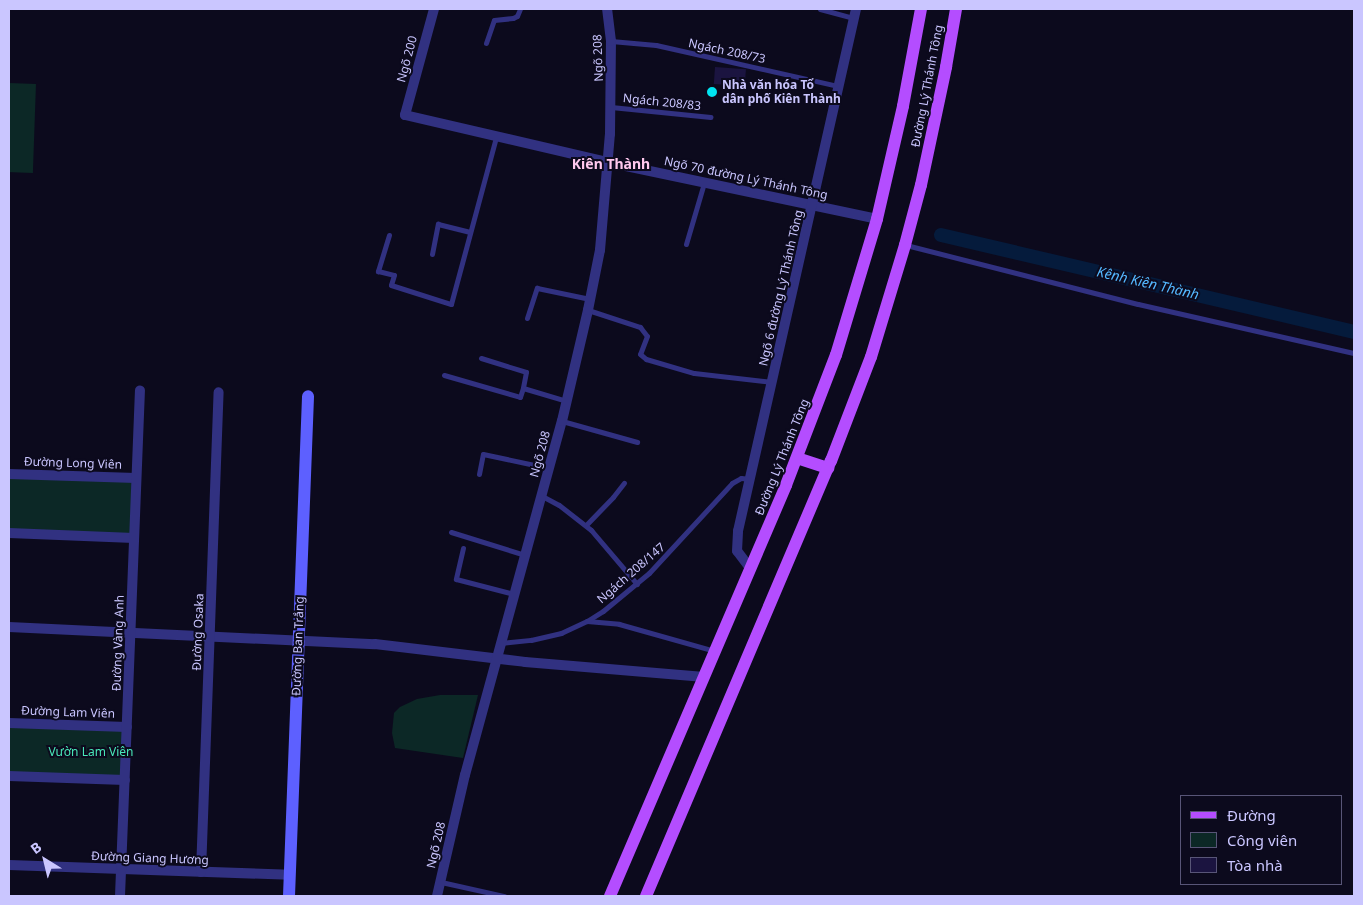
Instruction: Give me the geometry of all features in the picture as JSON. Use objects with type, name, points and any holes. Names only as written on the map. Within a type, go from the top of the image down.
[{"type":"main road","name":"Đường Lý Thánh Tông","points":[[610,896],[797,458],[836,355],[877,218],[903,106],[921,9]]},
{"type":"main road","name":"Đường Lý Thánh Tông","points":[[646,896],[828,468],[871,357],[905,245],[938,109],[956,9]]},
{"type":"main road","points":[[797,458],[828,468]]},
{"type":"street","name":"Ngõ 200","points":[[405,115],[434,9]]},
{"type":"street","name":"Ngõ 208","points":[[437,896],[465,775],[562,421],[600,250],[611,107],[611,41],[607,9]]},
{"type":"street","name":"Ngõ 6 đường Lý Thánh Tông","points":[[750,568],[741,558],[736,545],[855,13]]},
{"type":"street","name":"Ngõ 70 đường Lý Thánh Tông","points":[[405,115],[607,162],[877,218]]},
{"type":"street","name":"Đường Vàng Anh","points":[[120,896],[140,390]]},
{"type":"street","name":"Đường Osaka","points":[[201,872],[219,392]]},
{"type":"street","name":"Đường Ban Trắng","points":[[289,896],[308,396]]},
{"type":"street","name":"Đường Long Viên","points":[[9,474],[136,478]]},
{"type":"street","points":[[9,534],[134,538]]},
{"type":"street","points":[[9,627],[375,644],[497,659],[704,678]]},
{"type":"street","name":"Đường Lam Viên","points":[[9,723],[127,727]]},
{"type":"street","points":[[9,776],[125,780]]},
{"type":"street","name":"Đường Giang Hương","points":[[9,866],[290,875]]},
{"type":"lane","points":[[486,43],[494,20],[513,18],[517,16],[520,9]]},
{"type":"lane","points":[[820,9],[855,13]]},
{"type":"lane","name":"Ngách 208/73","points":[[611,41],[656,45],[838,86]]},
{"type":"lane","name":"Ngách 208/83","points":[[611,107],[710,117]]},
{"type":"lane","points":[[389,235],[378,271],[394,275],[391,285],[451,304],[496,136]]},
{"type":"lane","points":[[686,244],[704,182]]},
{"type":"lane","points":[[432,254],[438,224],[469,232]]},
{"type":"lane","points":[[905,245],[1138,304],[1354,353]]},
{"type":"lane","points":[[528,318],[537,288],[590,299]]},
{"type":"lane","points":[[588,310],[640,327],[647,336],[640,354],[646,358],[694,373],[772,382]]},
{"type":"lane","points":[[444,375],[520,397],[526,372],[481,358]]},
{"type":"lane","points":[[522,388],[567,401]]},
{"type":"lane","points":[[562,421],[637,442]]},
{"type":"lane","points":[[479,474],[483,454],[549,468]]},
{"type":"lane","name":"Ngách 208/147","points":[[501,643],[546,638],[587,621],[637,584],[674,549],[732,483],[740,478],[750,479]]},
{"type":"lane","points":[[586,525],[613,497],[624,482]]},
{"type":"lane","points":[[542,496],[559,505],[586,525],[637,584]]},
{"type":"lane","points":[[451,532],[525,554]]},
{"type":"lane","points":[[463,548],[456,579],[514,594]]},
{"type":"lane","points":[[587,621],[619,624],[715,651]]},
{"type":"lane","points":[[441,882],[504,896]]},
{"type":"green space","points":[[9,83],[36,84],[33,173],[9,172]]},
{"type":"green space","points":[[9,474],[136,478],[134,538],[9,534]]},
{"type":"green space","points":[[440,695],[478,695],[463,758],[395,748],[392,733],[394,713],[400,707],[417,699]]},
{"type":"green space","name":"Vườn Lam Viên","points":[[9,723],[127,727],[125,780],[9,776]]},
{"type":"building","points":[[715,67],[746,69],[745,86],[714,84]]},
{"type":"waterway","name":"Kênh Kiên Thành","points":[[941,235],[1354,332]]},
{"type":"place","name":"Nhà văn hóa Tổ dân phố Kiên Thành","points":[[712,92]]},
{"type":"district","name":"Kiên Thành","points":[[611,164]]}]
